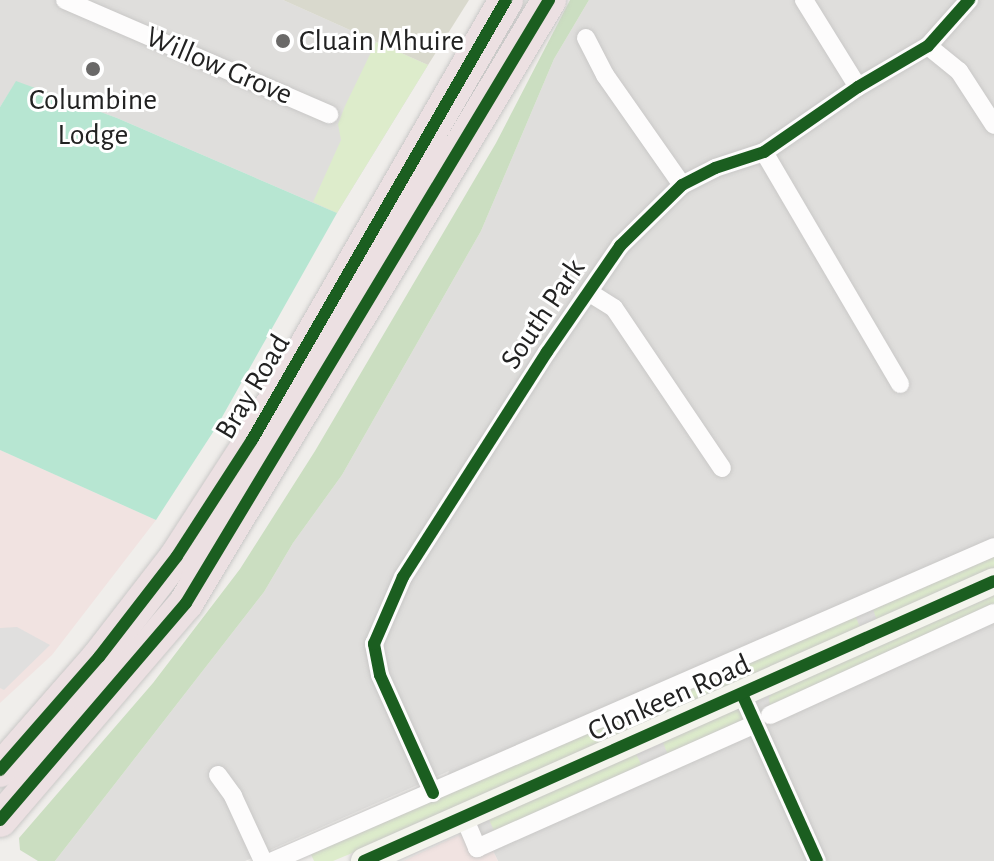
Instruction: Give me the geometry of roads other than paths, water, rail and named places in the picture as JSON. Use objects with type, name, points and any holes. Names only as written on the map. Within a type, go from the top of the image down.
[{"type":"highway","name":"Bray Road","points":[[0,770],[99,657],[177,556],[260,426],[506,0]]},
{"type":"highway","name":"Bray Road","points":[[0,820],[186,603],[549,0]]},
{"type":"main road","name":"Clonkeen Road","points":[[364,861],[994,581]]},
{"type":"street","name":"Willow Grove","points":[[65,0],[329,114]]},
{"type":"street","points":[[804,0],[858,87]]},
{"type":"street","name":"South Park","points":[[433,793],[385,688],[374,644],[403,577],[547,352],[620,246],[682,185],[715,168],[764,152],[858,87],[928,46],[969,0]]},
{"type":"street","points":[[586,38],[605,75],[682,185]]},
{"type":"street","points":[[928,46],[959,71],[994,125]]},
{"type":"street","points":[[764,152],[900,384]]},
{"type":"street","name":"South Park","points":[[590,293],[614,308],[722,468]]},
{"type":"street","name":"Clonkeen Road","points":[[282,859],[994,547]]},
{"type":"street","points":[[848,612],[861,641]]},
{"type":"street","name":"Clonkeen Road","points":[[770,715],[994,613]]},
{"type":"street","points":[[742,694],[817,861]]},
{"type":"street","name":"Clonkeen Road","points":[[464,817],[477,848],[747,728]]},
{"type":"street","points":[[218,775],[233,796],[263,861]]},
{"type":"place","name":"Cluain Mhuire","points":[[283,41]]},
{"type":"place","name":"Columbine Lodge","points":[[93,69]]}]
